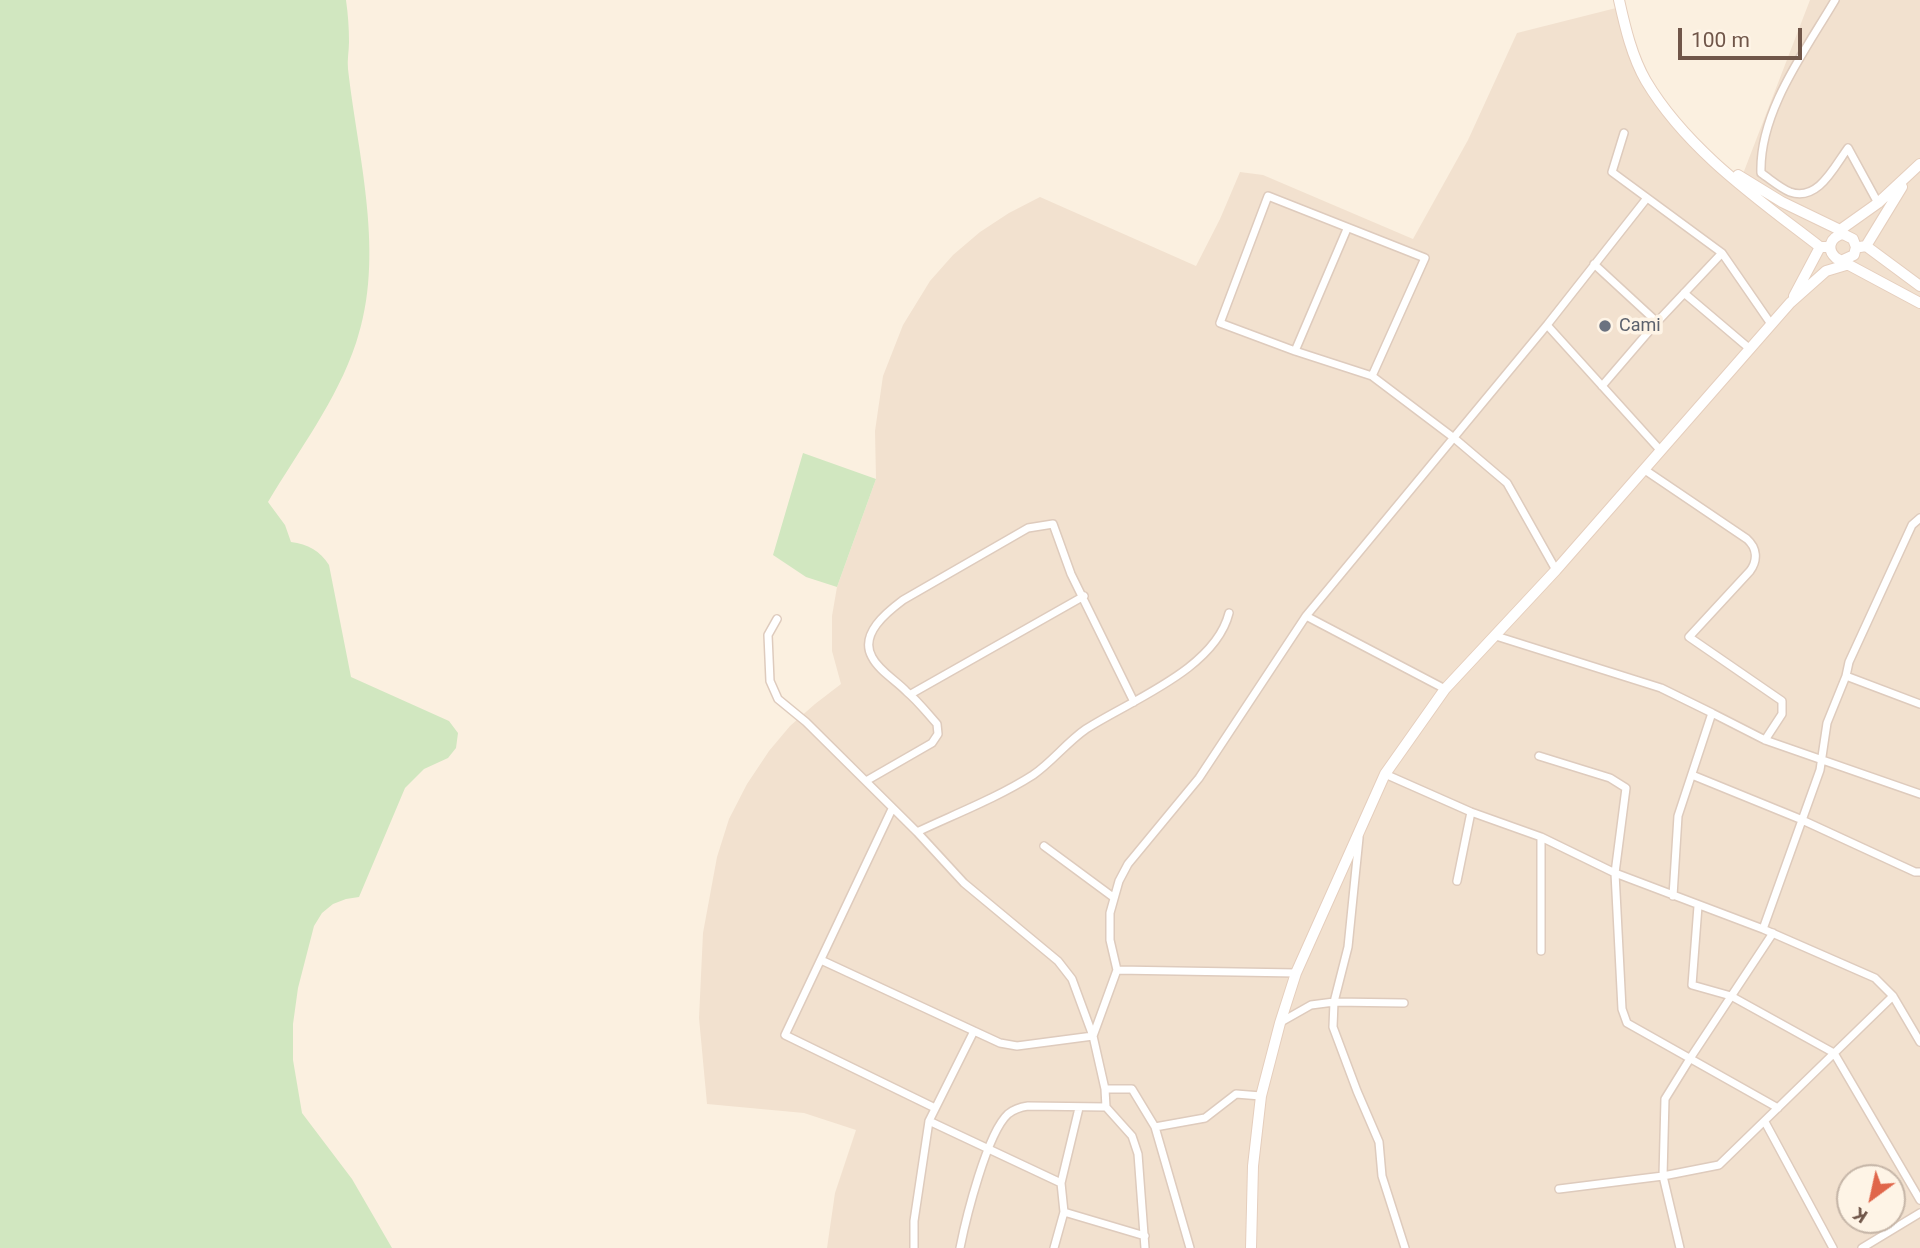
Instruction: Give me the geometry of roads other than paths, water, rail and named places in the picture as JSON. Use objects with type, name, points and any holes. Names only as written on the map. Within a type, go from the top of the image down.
[{"type":"street","points":[[1619,0],[1627,34],[1645,80],[1674,120],[1708,156],[1833,255],[1920,303]]},
{"type":"street","points":[[1835,0],[1774,106],[1760,152],[1761,173],[1788,191],[1804,195],[1819,187],[1849,148],[1878,203]]},
{"type":"street","points":[[1624,133],[1612,172],[1721,253],[1772,324]]},
{"type":"street","points":[[1708,156],[1782,202],[1850,236],[1861,247],[1920,286]]},
{"type":"street","points":[[1790,303],[1825,247],[1920,164]]},
{"type":"street","points":[[1251,1248],[1253,1166],[1261,1096],[1280,1023],[1296,973],[1385,774],[1445,689],[1556,570],[1790,303],[1826,271],[1845,263],[1861,247],[1908,176]]},
{"type":"street","points":[[1372,376],[1425,258],[1268,196],[1220,323],[1372,376],[1454,438],[1507,483],[1556,570]]},
{"type":"street","points":[[1093,1036],[1117,970],[1110,940],[1110,913],[1113,897],[1128,864],[1199,778],[1306,616],[1547,325],[1647,198]]},
{"type":"street","points":[[1295,351],[1347,229]]},
{"type":"street","points":[[1602,386],[1721,253]]},
{"type":"street","points":[[1594,264],[1657,322]]},
{"type":"street","points":[[1684,293],[1750,349]]},
{"type":"street","points":[[1547,325],[1661,451]]},
{"type":"street","points":[[1645,470],[1748,539],[1755,549],[1756,560],[1750,571],[1689,637],[1782,701],[1782,714],[1765,740]]},
{"type":"street","points":[[1763,929],[1800,819],[1820,770],[1829,714],[1888,574],[1912,525],[1920,518]]},
{"type":"street","points":[[866,781],[932,743],[937,737],[937,724],[911,694],[871,657],[869,642],[876,626],[904,600],[1028,528],[1054,524],[1065,560],[1134,702]]},
{"type":"street","points":[[911,694],[1084,596]]},
{"type":"street","points":[[917,832],[1021,782],[1087,729],[1193,665],[1218,639],[1226,626],[1229,613]]},
{"type":"street","points":[[1306,616],[1445,689]]},
{"type":"street","points":[[777,619],[768,635],[769,673],[775,694],[866,781],[964,883],[1067,971],[1093,1036],[1105,1089],[1106,1107],[1126,1128],[1136,1145],[1145,1248]]},
{"type":"street","points":[[1496,636],[1661,688],[1765,740],[1920,794]]},
{"type":"street","points":[[1846,676],[1920,704]]},
{"type":"street","points":[[1673,896],[1678,816],[1712,713]]},
{"type":"street","points":[[1539,757],[1610,778],[1626,788],[1615,873],[1623,1016],[1633,1028],[1691,1057],[1778,1108]]},
{"type":"street","points":[[1385,774],[1471,812],[1541,837],[1615,873],[1773,933],[1875,978],[1893,996],[1920,1042]]},
{"type":"street","points":[[1692,775],[1920,872]]},
{"type":"street","points":[[892,809],[785,1035],[935,1108]]},
{"type":"street","points":[[1457,881],[1471,812]]},
{"type":"street","points":[[1360,831],[1348,947],[1334,1002],[1334,1027],[1379,1142],[1382,1176],[1405,1248]]},
{"type":"street","points":[[1541,837],[1541,951]]},
{"type":"street","points":[[1044,846],[1113,897]]},
{"type":"street","points":[[1698,906],[1692,985],[1731,996],[1834,1053],[1920,1200]]},
{"type":"street","points":[[1680,1248],[1663,1176],[1665,1099],[1773,933]]},
{"type":"street","points":[[821,960],[1011,1046],[1093,1036]]},
{"type":"street","points":[[1117,970],[1296,973]]},
{"type":"street","points":[[1559,1189],[1663,1176],[1720,1165],[1893,996]]},
{"type":"street","points":[[1280,1023],[1311,1005],[1334,1002],[1404,1003]]},
{"type":"street","points":[[914,1248],[914,1221],[929,1121],[974,1031]]},
{"type":"street","points":[[1105,1089],[1132,1089],[1155,1127],[1190,1248]]},
{"type":"street","points":[[1155,1127],[1205,1118],[1236,1094],[1261,1096]]},
{"type":"street","points":[[960,1248],[964,1226],[989,1150],[1002,1121],[1017,1108],[1028,1106],[1106,1107]]},
{"type":"street","points":[[1054,1248],[1064,1212],[1061,1183],[1079,1108]]},
{"type":"street","points":[[929,1121],[1061,1183]]},
{"type":"street","points":[[1765,1122],[1833,1248]]},
{"type":"street","points":[[1064,1212],[1146,1236]]},
{"type":"street","points":[[1862,1248],[1920,1213]]},
{"type":"place","name":"Cami","points":[[1605,326]]}]
